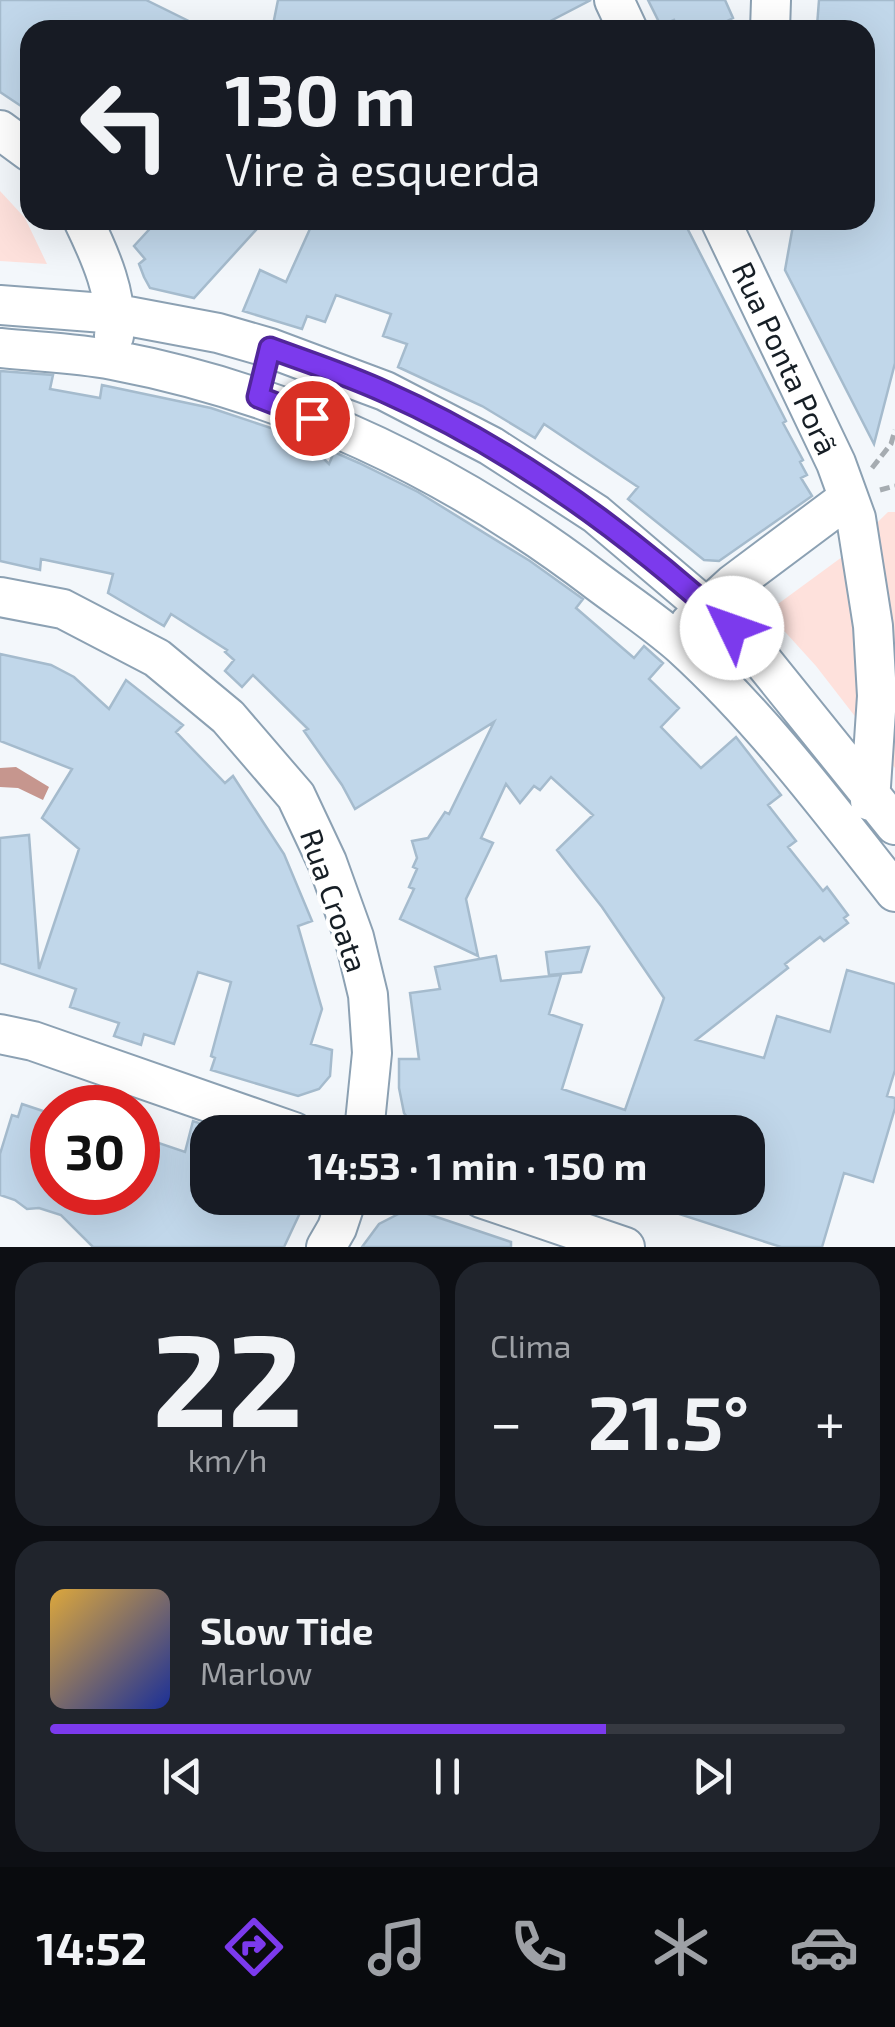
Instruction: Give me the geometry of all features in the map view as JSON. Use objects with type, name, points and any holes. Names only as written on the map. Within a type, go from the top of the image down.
[{"type":"street","points":[[88,230],[116,314],[111,360]]},
{"type":"street","name":"Rua Ponta Porã","points":[[733,230],[836,463],[864,562],[873,626],[876,696],[869,860]]},
{"type":"street","points":[[0,305],[116,314],[218,333],[270,348],[385,392],[491,446],[596,514],[749,644],[895,825]]},
{"type":"street","points":[[0,348],[111,360],[258,397],[364,438],[464,492],[564,556],[674,640],[780,745],[895,892]]},
{"type":"street","points":[[258,397],[270,348]]},
{"type":"street","points":[[364,438],[385,392]]},
{"type":"street","points":[[464,492],[491,446]]},
{"type":"street","points":[[674,640],[707,605],[848,498]]},
{"type":"street","points":[[564,556],[596,514]]},
{"type":"street","name":"Rua Croata","points":[[0,597],[63,610],[157,658],[228,717],[296,796],[328,862],[354,937],[368,995],[372,1053],[366,1115]]},
{"type":"street","points":[[0,1034],[33,1041],[245,1115]]},
{"type":"street","points":[[326,1247],[341,1215]]},
{"type":"street","points":[[531,1215],[625,1247]]},
{"type":"shaded area","points":[[0,191],[20,213],[20,230],[31,230],[47,264],[0,261]]},
{"type":"shaded area","points":[[888,512],[895,512],[895,768],[816,666],[767,612],[842,557]]},
{"type":"shaded area","points":[[16,767],[49,787],[43,800],[18,788],[0,787],[0,768]]},
{"type":"building","points":[[0,0],[146,0],[187,20],[20,20],[20,105],[0,92]]},
{"type":"building","points":[[278,0],[591,0],[552,20],[274,20]]},
{"type":"building","points":[[648,0],[725,0],[733,18],[729,20],[658,20]]},
{"type":"building","points":[[819,0],[895,0],[895,363],[874,444],[785,270],[792,230],[875,230],[875,20],[817,20]]},
{"type":"building","points":[[149,230],[256,230],[194,298],[150,288],[139,264],[145,259],[134,246]]},
{"type":"building","points":[[309,230],[688,230],[786,421],[783,423],[807,475],[801,478],[812,496],[719,561],[704,560],[628,499],[638,487],[544,424],[535,438],[482,406],[398,367],[407,344],[383,336],[391,314],[336,295],[325,322],[307,316],[302,329],[243,311],[260,270],[286,282]]},
{"type":"building","points":[[0,371],[53,375],[50,389],[100,398],[102,385],[211,408],[304,439],[329,464],[334,452],[359,463],[418,492],[530,561],[583,599],[576,608],[634,658],[644,646],[663,663],[649,679],[679,708],[661,727],[701,768],[736,737],[781,795],[768,805],[796,841],[788,847],[848,915],[844,918],[848,923],[824,941],[820,937],[785,964],[788,968],[696,1040],[764,1058],[777,1016],[830,1032],[847,970],[895,984],[895,1070],[887,1096],[895,1098],[895,1108],[873,1182],[844,1173],[822,1247],[781,1247],[682,1215],[765,1215],[765,1115],[405,1115],[399,1088],[399,1059],[419,1059],[410,993],[440,989],[435,967],[496,956],[501,981],[561,975],[549,1014],[582,1025],[562,1089],[625,1110],[664,998],[602,907],[557,850],[593,815],[551,777],[540,790],[534,786],[520,803],[506,784],[481,838],[493,843],[466,899],[478,956],[400,919],[414,889],[409,887],[417,869],[413,867],[417,858],[412,841],[428,838],[445,812],[449,814],[494,722],[355,809],[304,731],[308,729],[253,675],[242,687],[225,671],[234,660],[227,650],[171,614],[164,626],[108,593],[113,574],[41,559],[40,570],[0,561]]},
{"type":"building","points":[[0,654],[51,665],[74,677],[109,709],[126,680],[183,725],[176,732],[225,783],[233,776],[284,854],[312,921],[298,926],[322,1009],[311,1044],[332,1050],[330,1076],[319,1089],[298,1096],[211,1070],[215,1058],[211,1056],[231,982],[198,972],[174,1044],[144,1034],[141,1045],[114,1036],[119,1023],[70,1007],[76,989],[0,963],[0,838],[29,835],[39,969],[79,849],[42,818],[72,769],[0,741]]},
{"type":"building","points":[[589,947],[581,972],[549,975],[546,952]]},
{"type":"building","points":[[22,1104],[30,1107],[30,1209],[0,1195],[0,1154],[12,1115],[18,1117]]},
{"type":"building","points":[[190,1133],[190,1215],[299,1215],[284,1247],[93,1247],[61,1215],[160,1215],[160,1143],[185,1152]]},
{"type":"building","points":[[396,1215],[431,1215],[511,1242],[511,1247],[362,1247],[379,1224]]},
{"type":"route","points":[[312,418],[258,397],[270,348],[385,392],[491,446],[596,514],[732,628]]}]
